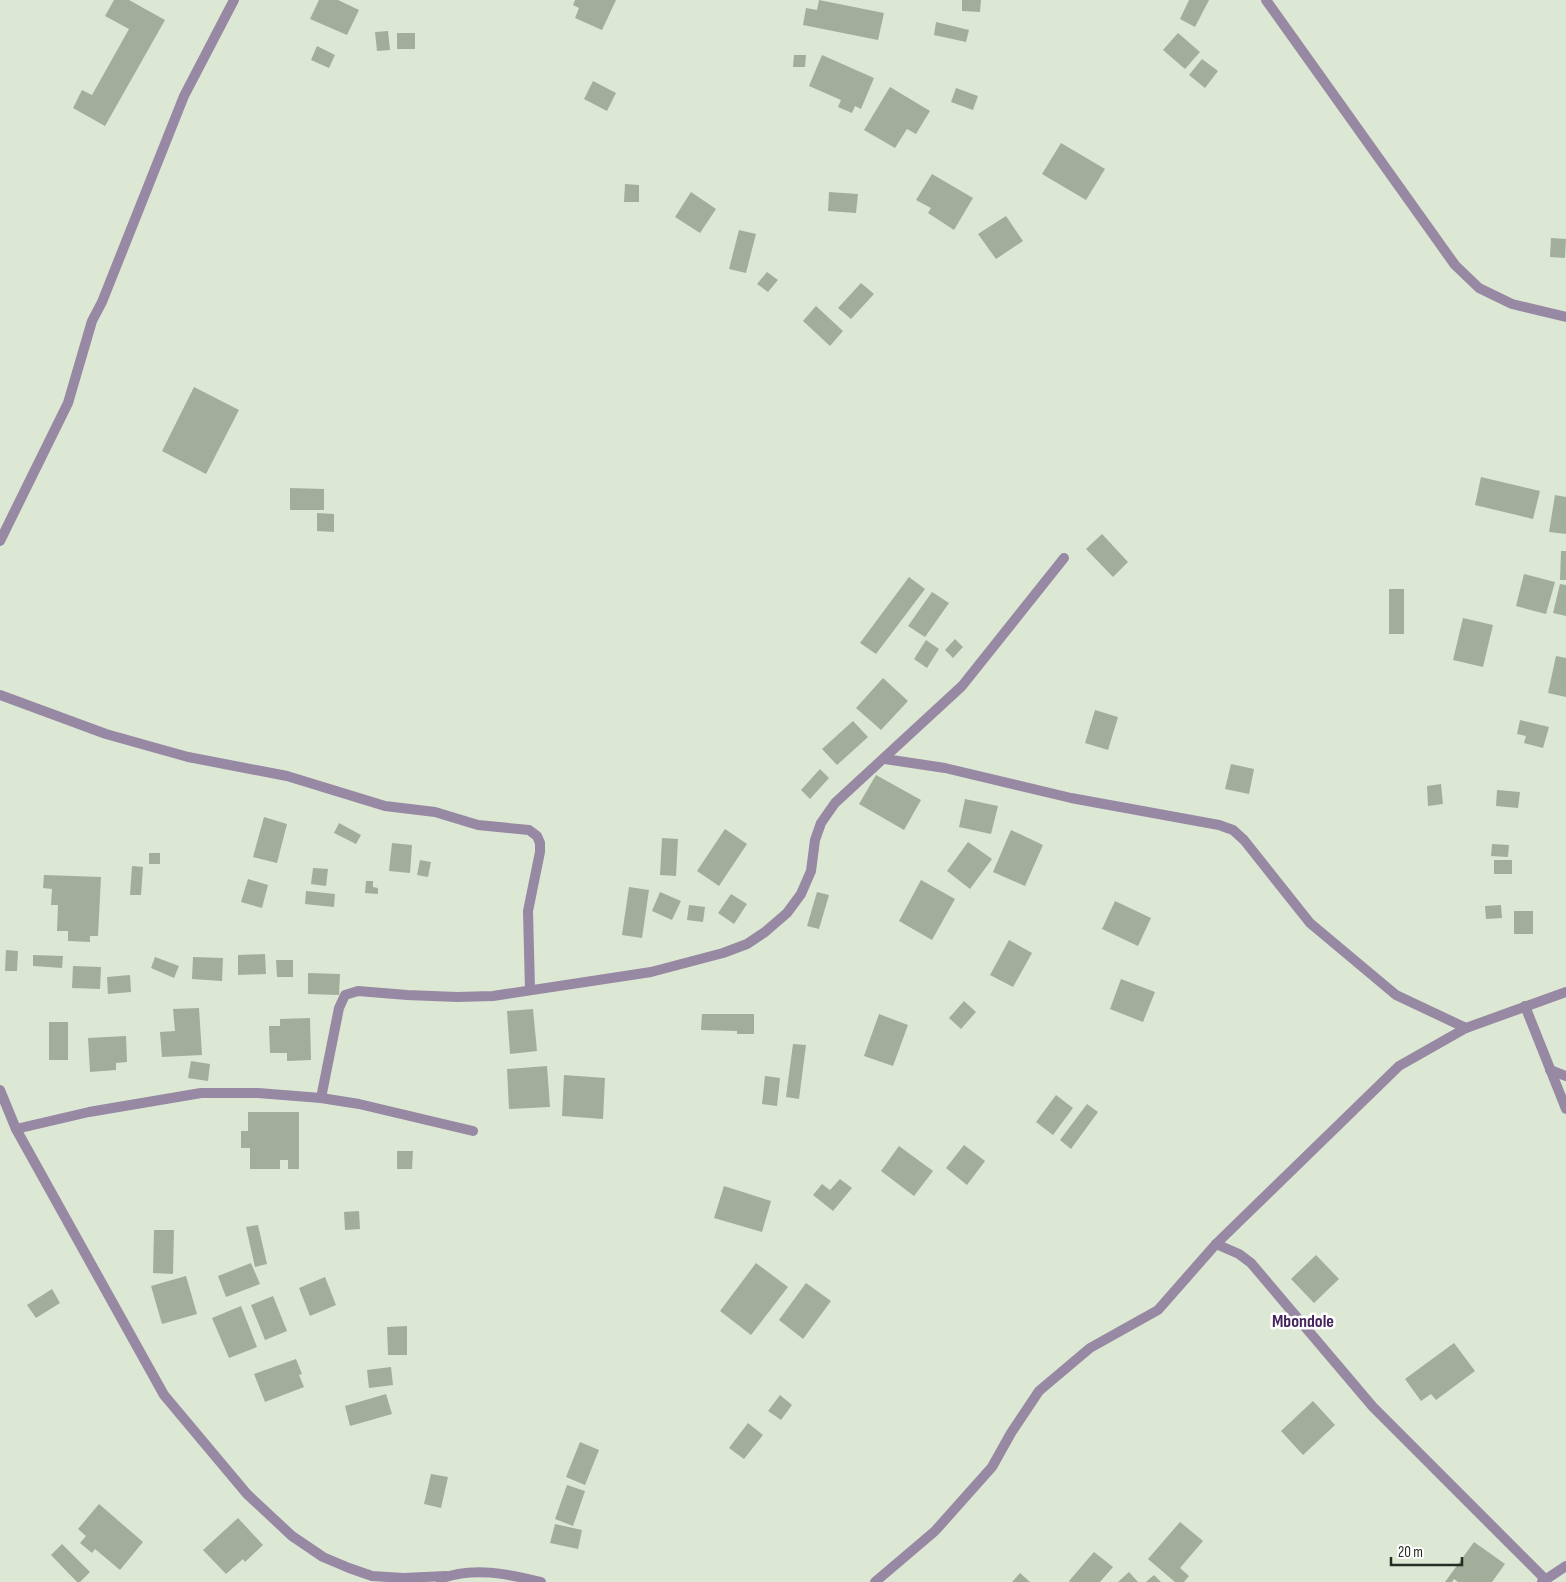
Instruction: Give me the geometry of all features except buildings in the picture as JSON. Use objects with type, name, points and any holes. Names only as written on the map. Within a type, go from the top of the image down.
[{"type":"street","points":[[0,541],[68,403],[92,321],[102,302],[184,96],[234,0]]},
{"type":"street","points":[[1266,0],[1455,265],[1479,288],[1512,304],[1566,317]]},
{"type":"street","points":[[321,1098],[339,1008],[344,995],[358,991],[408,996],[493,996],[652,972],[723,953],[748,944],[765,932],[787,913],[801,894],[811,872],[815,840],[821,823],[835,803],[885,759],[962,686],[1064,558]]},
{"type":"street","points":[[0,695],[106,734],[188,757],[288,776],[386,806],[435,812],[478,825],[529,830],[536,836],[540,844],[528,911],[530,990]]},
{"type":"street","points":[[885,759],[945,768],[1071,798],[1219,825],[1233,830],[1244,840],[1310,923],[1396,996],[1466,1028]]},
{"type":"street","points":[[875,1582],[935,1532],[992,1467],[1011,1433],[1039,1391],[1090,1348],[1158,1310],[1216,1244],[1399,1066],[1466,1028],[1566,992]]},
{"type":"street","points":[[1525,1006],[1566,1109]]},
{"type":"street","points":[[1550,1070],[1566,1076]]},
{"type":"street","points":[[0,1090],[16,1129],[164,1395],[247,1494],[292,1536],[323,1557],[372,1576],[403,1578],[446,1576],[472,1572],[506,1574],[540,1582]]},
{"type":"street","points":[[16,1129],[89,1112],[201,1093],[258,1093],[321,1098],[359,1104],[473,1131]]},
{"type":"street","points":[[1216,1244],[1239,1254],[1251,1262],[1373,1407],[1544,1580],[1566,1566]]},
{"type":"street","points":[[432,1582],[446,1576]]},
{"type":"district","name":"Mbondole","points":[[1303,1321]]}]
